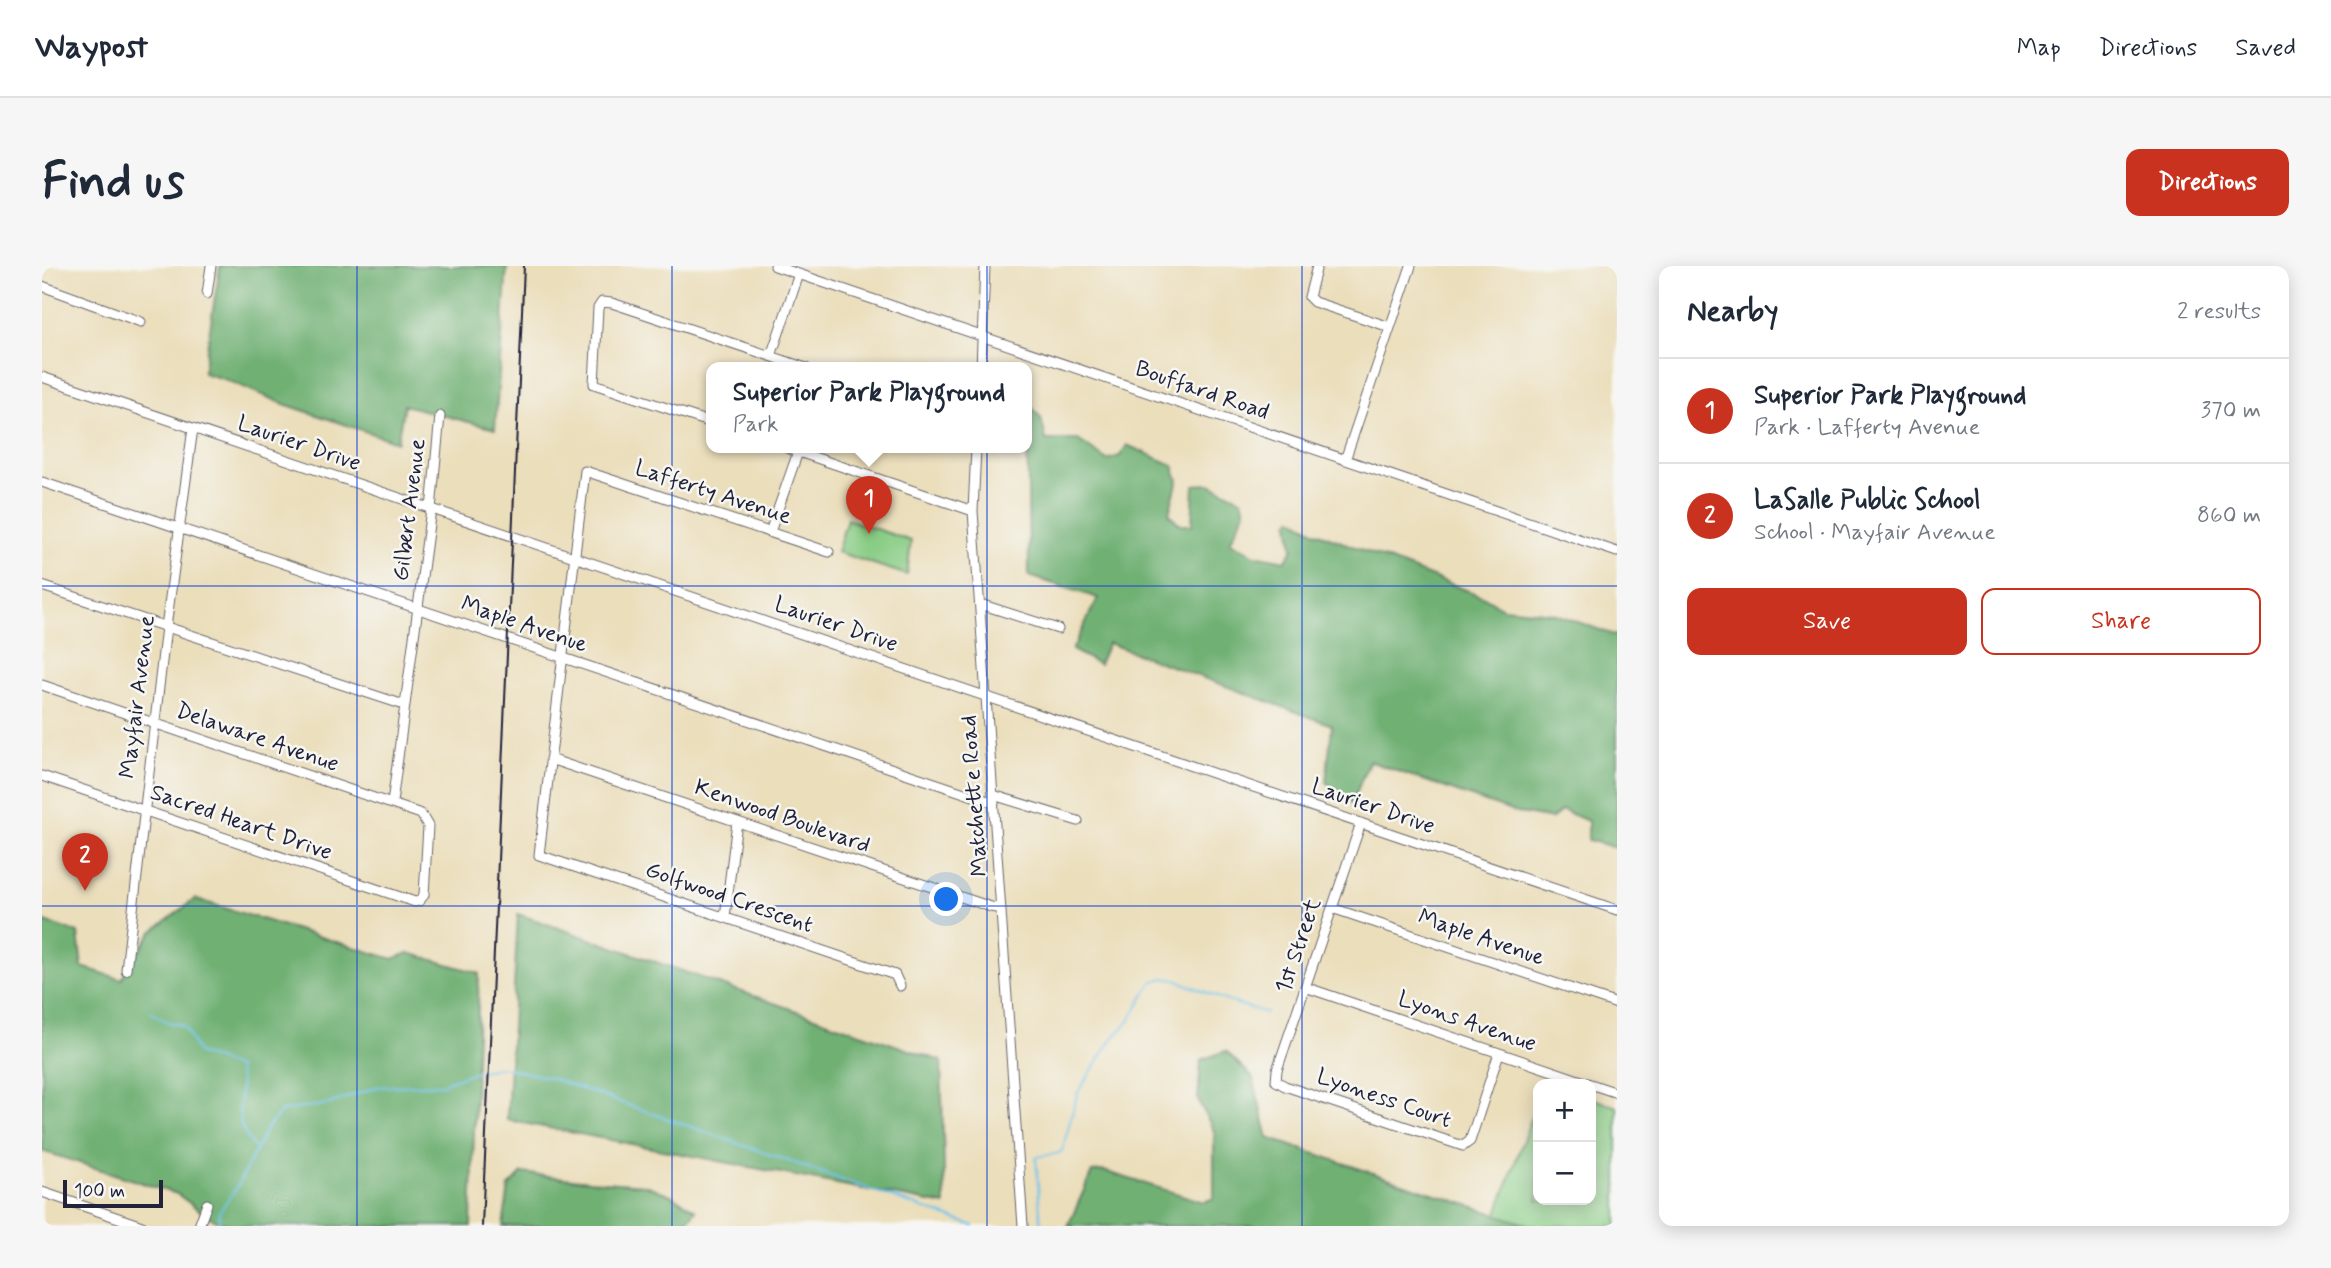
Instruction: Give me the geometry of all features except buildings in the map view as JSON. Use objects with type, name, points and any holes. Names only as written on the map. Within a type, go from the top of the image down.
[{"type":"street","points":[[207,294],[211,266]]},
{"type":"street","name":"Bouffard Road","points":[[775,266],[1617,552]]},
{"type":"street","points":[[981,362],[985,266]]},
{"type":"street","points":[[1317,266],[1309,290],[1309,297],[1314,302],[1390,327]]},
{"type":"street","points":[[1345,460],[1412,266]]},
{"type":"street","points":[[771,356],[799,274]]},
{"type":"street","points":[[42,286],[142,322]]},
{"type":"street","points":[[706,421],[594,384],[598,308],[602,302],[612,303],[788,362]]},
{"type":"street","name":"Laurier Drive","points":[[42,377],[1617,910]]},
{"type":"street","name":"Gilbert Avenue","points":[[392,803],[431,509],[440,416]]},
{"type":"street","name":"Mayfair Avenue","points":[[126,970],[166,627],[193,428]]},
{"type":"street","points":[[770,532],[798,453]]},
{"type":"street","points":[[801,453],[973,512]]},
{"type":"street","name":"Matchette Road","points":[[976,453],[973,512],[988,696],[1023,1226]]},
{"type":"street","name":"Lafferty Avenue","points":[[575,558],[585,471],[829,552]]},
{"type":"street","name":"Maple Avenue","points":[[42,482],[562,659],[994,799],[1078,821]]},
{"type":"street","points":[[550,759],[575,558]]},
{"type":"street","points":[[42,586],[404,705]]},
{"type":"street","points":[[980,604],[1058,629]]},
{"type":"street","name":"Delaware Avenue","points":[[42,685],[421,814],[428,825],[424,895]]},
{"type":"street","name":"Kenwood Boulevard","points":[[550,759],[991,908],[1001,909]]},
{"type":"street","name":"Golfwood Crescent","points":[[550,759],[539,855],[895,975],[900,986]]},
{"type":"street","name":"Sacred Heart Drive","points":[[42,776],[415,902],[424,895]]},
{"type":"street","points":[[725,916],[737,822]]},
{"type":"street","name":"1st Street","points":[[1276,1081],[1277,1070],[1361,823]]},
{"type":"street","name":"Maple Avenue","points":[[1332,908],[1617,1004]]},
{"type":"street","name":"Lyons Avenue","points":[[1305,987],[1617,1093]]},
{"type":"street","name":"Lyoness Court","points":[[1276,1081],[1463,1146],[1471,1141],[1499,1053]]},
{"type":"street","points":[[42,1192],[142,1226]]},
{"type":"street","points":[[199,1226],[207,1204]]},
{"type":"green space","points":[[220,266],[507,266],[495,429],[404,405],[397,442],[203,373]]},
{"type":"green space","points":[[1032,408],[1041,418],[1046,440],[1078,440],[1107,460],[1120,456],[1127,445],[1173,465],[1178,480],[1169,513],[1180,525],[1192,525],[1194,485],[1210,484],[1242,500],[1245,511],[1230,542],[1255,555],[1285,561],[1293,549],[1289,523],[1292,518],[1316,532],[1484,597],[1503,608],[1553,613],[1617,636],[1617,848],[1588,840],[1588,821],[1562,810],[1552,819],[1514,812],[1369,761],[1352,803],[1326,782],[1332,725],[1108,643],[1099,664],[1072,650],[1098,598],[1029,576],[1028,453],[1032,453]]},
{"type":"green space","points":[[847,519],[911,541],[907,575],[837,552]]},
{"type":"green space","points":[[195,899],[393,959],[409,953],[479,973],[471,1226],[231,1226],[209,1217],[177,1194],[42,1151],[42,921],[78,933],[82,967],[121,979],[152,932]]},
{"type":"green space","points":[[518,914],[941,1061],[945,1205],[507,1120]]},
{"type":"green space","points":[[1226,1051],[1253,1078],[1268,1138],[1531,1226],[1068,1226],[1092,1172],[1104,1171],[1204,1202],[1214,1198],[1214,1131],[1198,1100],[1201,1060]]},
{"type":"green space","points":[[1596,1100],[1617,1107],[1617,1226],[1531,1226],[1496,1216],[1533,1113],[1533,1205],[1596,1205]]},
{"type":"green space","points":[[522,1173],[645,1185],[671,1195],[696,1210],[684,1226],[503,1226],[509,1187]]},
{"type":"waterway","points":[[1041,1226],[1036,1158],[1062,1151],[1078,1092],[1113,1038],[1130,1020],[1152,982],[1164,978],[1176,980],[1266,1013]]},
{"type":"waterway","points":[[150,1012],[168,1022],[184,1026],[198,1053],[238,1068],[239,1117],[254,1147]]},
{"type":"waterway","points":[[223,1226],[219,1220],[219,1212],[237,1187],[267,1128],[282,1111],[329,1104],[377,1087],[442,1084],[468,1074],[501,1067],[551,1078],[974,1226]]},
{"type":"railway","points":[[482,1226],[524,266]]},
{"type":"place","name":"Superior Park Playground","points":[[869,534]]},
{"type":"place","name":"LaSalle Public School","points":[[85,891]]}]
